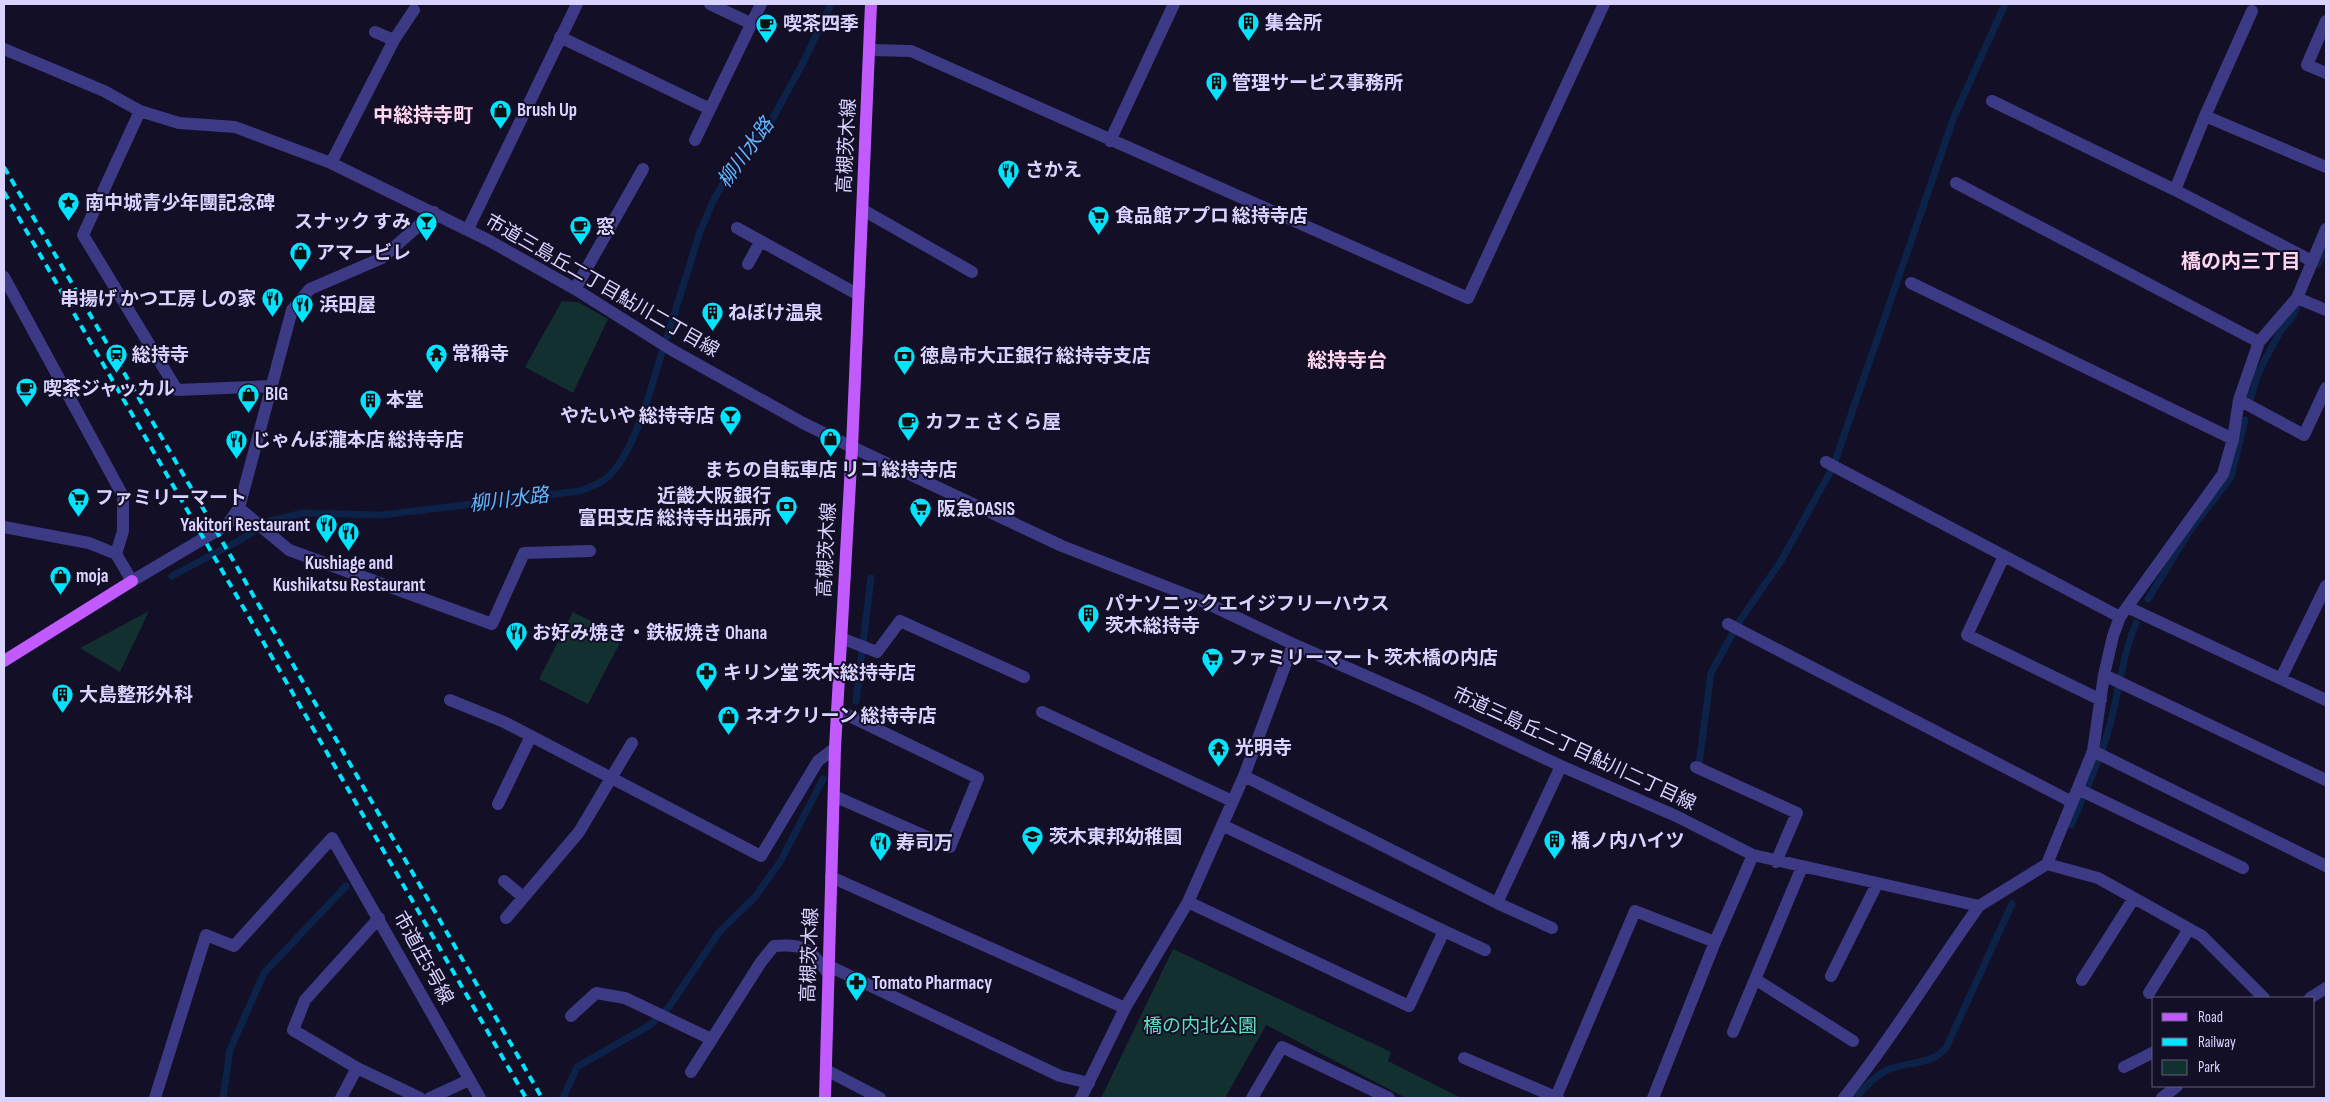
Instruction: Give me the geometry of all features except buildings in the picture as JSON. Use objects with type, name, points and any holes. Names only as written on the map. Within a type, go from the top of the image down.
[{"type":"main road","name":"高槻茨木線","points":[[825,1098],[835,748],[852,447],[857,294],[863,210],[871,4]]},
{"type":"main road","points":[[4,661],[132,581]]},
{"type":"street","points":[[468,229],[577,4]]},
{"type":"street","points":[[710,4],[752,24]]},
{"type":"street","points":[[696,140],[761,4]]},
{"type":"street","points":[[1110,141],[1174,4]]},
{"type":"street","points":[[870,50],[911,51],[1110,141],[1468,298],[1604,4]]},
{"type":"street","points":[[331,163],[394,40],[414,10]]},
{"type":"street","points":[[2175,190],[2205,116],[2252,11]]},
{"type":"street","points":[[2326,21],[2307,65],[2326,73]]},
{"type":"street","points":[[374,32],[394,40]]},
{"type":"street","points":[[560,37],[710,109]]},
{"type":"street","name":"市道三島丘二丁目鮎川二丁目線","points":[[4,50],[104,91],[140,112],[179,122],[235,127],[331,163],[468,229],[575,289],[672,350],[803,423],[852,447],[1062,546],[1200,600],[1293,644],[1421,700],[1561,766],[1676,816],[1753,855],[1776,862],[1979,906]]},
{"type":"street","points":[[1992,101],[2175,190],[2312,261]]},
{"type":"street","points":[[140,112],[83,235],[177,390],[271,386]]},
{"type":"street","points":[[2205,116],[2326,167]]},
{"type":"street","points":[[575,289],[643,169]]},
{"type":"street","points":[[1956,183],[2259,342]]},
{"type":"street","points":[[863,210],[972,272]]},
{"type":"street","points":[[4,527],[90,543],[116,554],[132,581],[228,524],[239,508],[292,310],[310,288],[382,258],[434,212]]},
{"type":"street","points":[[737,228],[857,294]]},
{"type":"street","points":[[1844,1098],[1875,1059],[1938,963],[1979,906],[2047,864],[2093,751],[2104,675],[2113,636],[2123,612],[2223,474],[2233,439],[2239,400],[2259,342],[2298,298],[2326,229]]},
{"type":"street","points":[[748,264],[760,242]]},
{"type":"street","points":[[4,277],[123,496],[123,531],[116,554]]},
{"type":"street","points":[[1911,283],[2233,439]]},
{"type":"street","points":[[2298,298],[2326,310]]},
{"type":"street","points":[[2239,400],[2304,434],[2326,388]]},
{"type":"street","points":[[1826,462],[2004,556],[2123,612],[2281,678],[2326,700]]},
{"type":"street","points":[[239,508],[289,550],[492,624],[524,553],[590,551]]},
{"type":"street","points":[[2004,556],[1967,635],[2101,700]]},
{"type":"street","points":[[2281,678],[2326,586]]},
{"type":"street","points":[[841,638],[876,652],[900,621],[1024,677]]},
{"type":"street","points":[[1728,624],[2072,802]]},
{"type":"street","points":[[1081,1098],[1125,1008],[1188,902],[1244,776],[1293,644]]},
{"type":"street","points":[[2104,675],[2326,780]]},
{"type":"street","points":[[450,700],[504,722],[761,856],[818,761],[835,748]]},
{"type":"street","points":[[834,796],[950,847],[978,778],[837,710]]},
{"type":"street","points":[[1042,712],[1232,801]]},
{"type":"street","points":[[498,804],[530,736]]},
{"type":"street","points":[[506,918],[579,832],[632,743]]},
{"type":"street","points":[[2093,751],[2326,866]]},
{"type":"street","points":[[1497,903],[1561,766]]},
{"type":"street","points":[[1696,767],[1797,813],[1776,862]]},
{"type":"street","points":[[1244,776],[1497,903],[1552,928]]},
{"type":"street","points":[[2078,789],[2243,868]]},
{"type":"street","points":[[1222,825],[1485,950]]},
{"type":"street","name":"市道庄5号線","points":[[155,1098],[206,935],[234,946],[332,838],[480,1098]]},
{"type":"street","points":[[1653,1098],[1715,942],[1753,855]]},
{"type":"street","points":[[2047,864],[2098,878],[2202,936],[2263,997]]},
{"type":"street","points":[[1733,1032],[1802,867]]},
{"type":"street","points":[[831,877],[1125,1008]]},
{"type":"street","points":[[504,881],[523,897]]},
{"type":"street","points":[[1831,976],[1877,884]]},
{"type":"street","points":[[2082,980],[2134,898]]},
{"type":"street","points":[[1188,902],[1409,1006],[1444,931]]},
{"type":"street","points":[[1464,1058],[1557,1098],[1635,911],[1715,942]]},
{"type":"street","points":[[379,918],[304,1000],[293,1030],[357,1068],[420,1098]]},
{"type":"street","points":[[2149,993],[2189,929]]},
{"type":"street","points":[[690,1072],[761,962],[774,946],[791,944],[808,949],[829,970],[1060,1076],[1089,1083]]},
{"type":"street","points":[[1755,979],[1854,1041]]},
{"type":"street","points":[[2312,997],[2326,988]]},
{"type":"street","points":[[571,1016],[596,993],[625,998],[711,1039]]},
{"type":"street","points":[[1252,1098],[1282,1047],[1389,1098]]},
{"type":"street","points":[[2124,1067],[2152,1053]]},
{"type":"street","points":[[341,1098],[357,1068]]},
{"type":"street","points":[[826,1070],[880,1098]]},
{"type":"street","points":[[430,1098],[469,1080]]},
{"type":"street","points":[[2162,1098],[2175,1087]]},
{"type":"green space","points":[[562,301],[578,302],[608,319],[573,393],[525,367]]},
{"type":"green space","points":[[149,611],[120,672],[80,648]]},
{"type":"green space","points":[[573,612],[623,637],[588,704],[539,679]]},
{"type":"green space","name":"橋の内北公園","points":[[1173,949],[1391,1052],[1388,1061],[1461,1098],[1406,1098],[1266,1025],[1225,1098],[1101,1098]]},
{"type":"waterway","name":"柳川水路","points":[[667,337],[700,232],[714,199],[738,159],[768,127],[803,63],[831,4]]},
{"type":"waterway","points":[[1699,764],[1711,673],[1739,622],[1781,561],[1833,467],[1954,117],[2005,4]]},
{"type":"waterway","points":[[2318,264],[2326,246]]},
{"type":"waterway","points":[[2251,397],[2259,371],[2281,330],[2291,319],[2300,301]]},
{"type":"waterway","name":"柳川水路","points":[[270,521],[303,513],[381,515],[580,491],[592,486],[611,474],[628,449],[648,399],[662,352]]},
{"type":"waterway","points":[[2148,599],[2189,532],[2231,477],[2245,420]]},
{"type":"waterway","name":"柳川水路","points":[[172,576],[254,531]]},
{"type":"waterway","points":[[856,701],[871,578]]},
{"type":"waterway","points":[[2071,825],[2104,745],[2125,658],[2136,623]]},
{"type":"waterway","points":[[563,1098],[577,1067],[650,1025],[669,1007],[720,931],[755,897],[780,862],[823,779]]},
{"type":"waterway","points":[[223,1098],[230,1050],[264,973],[346,886]]},
{"type":"waterway","points":[[1855,1098],[1885,1071],[1933,1058],[1946,1048],[2012,904]]},
{"type":"railway","points":[[4,167],[218,534],[542,1098]]},
{"type":"railway","points":[[4,192],[526,1098]]},
{"type":"place","name":"集会所","points":[[1249,42]]},
{"type":"place","name":"喫茶四季","points":[[767,43]]},
{"type":"place","name":"管理サービス事務所","points":[[1216,102]]},
{"type":"place","name":"Brush Up","points":[[501,129]]},
{"type":"place","name":"さかえ","points":[[1009,189]]},
{"type":"place","name":"南中城青少年團記念碑","points":[[69,222]]},
{"type":"place","name":"食品館アプロ 総持寺店","points":[[1099,235]]},
{"type":"place","name":"スナック すみ","points":[[427,241]]},
{"type":"place","name":"窓","points":[[580,246]]},
{"type":"place","name":"アマービレ","points":[[300,272]]},
{"type":"place","name":"串揚げ かつ工房 しの家","points":[[272,318]]},
{"type":"place","name":"浜田屋","points":[[303,324]]},
{"type":"place","name":"ねぼけ温泉","points":[[712,332]]},
{"type":"place","name":"常稱寺","points":[[436,373]]},
{"type":"place","name":"総持寺","points":[[116,374]]},
{"type":"place","name":"徳島市大正銀行 総持寺支店","points":[[904,375]]},
{"type":"place","name":"喫茶ジャッカル","points":[[27,408]]},
{"type":"place","name":"BIG","points":[[249,413]]},
{"type":"place","name":"本堂","points":[[370,419]]},
{"type":"place","name":"やたいや 総持寺店","points":[[731,435]]},
{"type":"place","name":"カフェ さくら屋","points":[[909,441]]},
{"type":"place","name":"まちの自転車店 リコ 総持寺店","points":[[831,458]]},
{"type":"place","name":"じゃんぼ瀧本店 総持寺店","points":[[236,459]]},
{"type":"place","name":"ファミリーマート","points":[[79,517]]},
{"type":"place","name":"近畿大阪銀行 富田支店 総持寺出張所","points":[[787,526]]},
{"type":"place","name":"阪急OASIS","points":[[921,528]]},
{"type":"place","name":"Yakitori Restaurant","points":[[326,544]]},
{"type":"place","name":"Kushiage and Kushikatsu Restaurant","points":[[349,551]]},
{"type":"place","name":"moja","points":[[60,595]]},
{"type":"place","name":"パナソニックエイジフリーハウス 茨木総持寺","points":[[1089,634]]},
{"type":"place","name":"お好み焼き・鉄板焼き Ohana","points":[[516,652]]},
{"type":"place","name":"ファミリーマート 茨木橋の内店","points":[[1213,677]]},
{"type":"place","name":"キリン堂 茨木総持寺店","points":[[707,692]]},
{"type":"place","name":"大島整形外科","points":[[63,714]]},
{"type":"place","name":"ネオクリーン 総持寺店","points":[[729,735]]},
{"type":"place","name":"光明寺","points":[[1219,767]]},
{"type":"place","name":"茨木東邦幼稚園","points":[[1033,856]]},
{"type":"place","name":"橋ノ内ハイツ","points":[[1555,860]]},
{"type":"place","name":"寿司万","points":[[880,862]]},
{"type":"place","name":"Tomato Pharmacy","points":[[856,1002]]},
{"type":"district","name":"中総持寺町","points":[[423,116]]},
{"type":"district","name":"橋の内三丁目","points":[[2241,262]]},
{"type":"district","name":"総持寺台","points":[[1347,361]]}]
